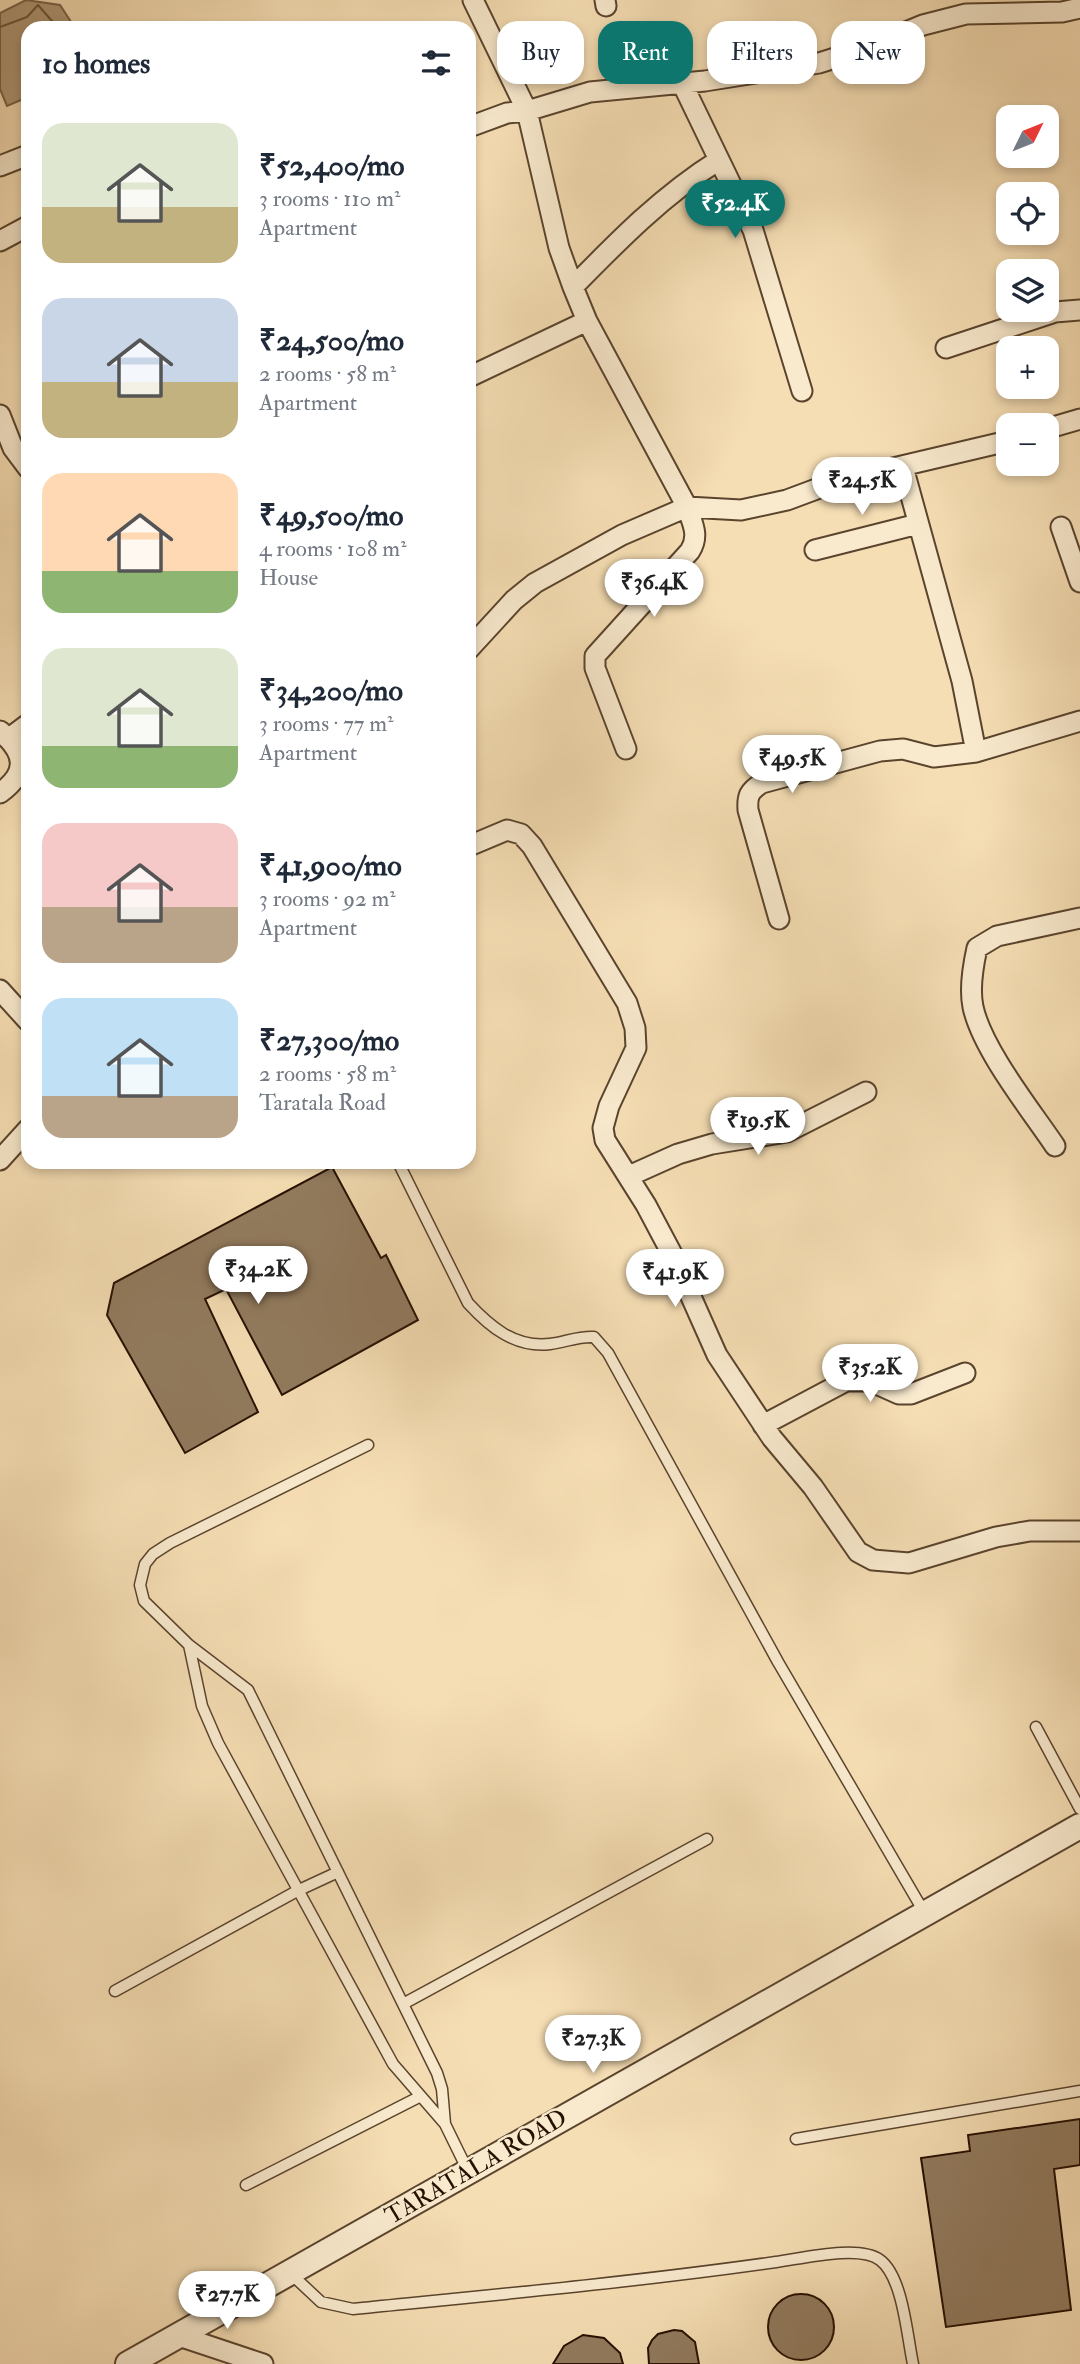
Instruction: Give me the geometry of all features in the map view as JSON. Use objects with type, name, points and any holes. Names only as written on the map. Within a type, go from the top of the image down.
[{"type":"street","points":[[473,0],[527,111],[559,248],[587,321],[687,507],[695,531],[696,541],[691,551],[595,656],[595,668],[626,749]]},
{"type":"street","points":[[693,81],[819,63],[867,48],[923,25],[966,14],[1013,7],[1080,8]]},
{"type":"street","points":[[476,124],[507,113],[527,111],[590,92],[672,84]]},
{"type":"street","points":[[682,84],[753,230],[802,391]]},
{"type":"street","points":[[0,166],[21,158]]},
{"type":"street","points":[[573,287],[637,221],[680,184],[719,160]]},
{"type":"street","points":[[0,241],[21,230]]},
{"type":"street","points":[[946,348],[1055,312],[1080,310]]},
{"type":"street","points":[[476,374],[587,321]]},
{"type":"street","points":[[0,415],[13,448],[21,459]]},
{"type":"street","points":[[1059,425],[1080,419]]},
{"type":"street","points":[[476,641],[514,600],[535,583],[622,535],[687,507],[741,510],[788,500],[838,481],[996,444]]},
{"type":"street","points":[[902,467],[962,681],[976,752]]},
{"type":"street","points":[[815,550],[918,524]]},
{"type":"street","points":[[1061,527],[1080,582]]},
{"type":"street","points":[[779,919],[748,810],[747,797],[752,789],[762,783],[880,751],[904,749],[934,757],[976,752],[1080,721]]},
{"type":"street","points":[[21,727],[4,735],[20,756],[21,770]]},
{"type":"street","points":[[0,793],[21,783]]},
{"type":"street","points":[[476,843],[507,830],[526,838],[572,908],[627,1003],[635,1028],[636,1048],[608,1106],[603,1128],[605,1140],[629,1176],[672,1254],[717,1355],[763,1425],[813,1487],[858,1552],[873,1560],[909,1563],[996,1537],[1030,1531],[1080,1531]]},
{"type":"street","points":[[1055,1146],[1001,1065],[980,1025],[973,1007],[974,962],[977,948],[985,941],[1080,918]]},
{"type":"street","points":[[0,990],[21,1013]]},
{"type":"street","points":[[629,1176],[678,1154],[787,1132],[866,1092]]},
{"type":"street","points":[[0,1160],[21,1137]]},
{"type":"street","points":[[763,1425],[846,1381],[870,1381],[898,1394],[911,1394],[965,1373]]},
{"type":"street","name":"TARATALA ROAD","points":[[128,2364],[1080,1826]]},
{"type":"street","points":[[178,2336],[263,2364]]},
{"type":"lane","points":[[401,1169],[468,1303],[483,1320],[504,1335],[527,1343],[551,1344],[578,1336],[594,1337],[608,1353],[778,1662],[925,1913]]},
{"type":"lane","points":[[368,1445],[153,1554],[141,1574],[140,1585],[144,1601],[189,1645],[248,1690],[437,2073],[442,2089],[445,2124]]},
{"type":"lane","points":[[189,1645],[202,1706],[218,1743],[393,2064],[445,2124],[468,2172]]},
{"type":"lane","points":[[1036,1727],[1080,1809]]},
{"type":"lane","points":[[403,2004],[707,1839]]},
{"type":"lane","points":[[115,1991],[297,1891],[338,1872]]},
{"type":"lane","points":[[796,2139],[1080,2091]]},
{"type":"lane","points":[[246,2185],[419,2097]]},
{"type":"lane","points":[[289,2273],[321,2302],[353,2309],[647,2280],[826,2255],[868,2254],[880,2260],[896,2281],[913,2364]]},
{"type":"water","points":[[26,0],[60,5],[70,21],[21,21],[21,100],[7,106],[0,89],[0,13]]},
{"type":"building","points":[[328,1169],[333,1169],[381,1258],[386,1255],[418,1320],[282,1395],[226,1289],[205,1299],[258,1412],[185,1453],[107,1315],[114,1283]]},
{"type":"building","points":[[1080,2119],[1080,2165],[1054,2169],[1071,2310],[946,2327],[921,2158],[970,2151],[968,2135]]},
{"type":"building","points":[[801,2294],[824,2304],[834,2327],[824,2350],[801,2360],[778,2350],[768,2327],[778,2304]]},
{"type":"building","points":[[682,2331],[695,2342],[699,2364],[649,2364],[648,2348],[652,2340],[658,2334]]},
{"type":"building","points":[[583,2335],[604,2338],[620,2353],[623,2364],[553,2364],[564,2346]]}]
